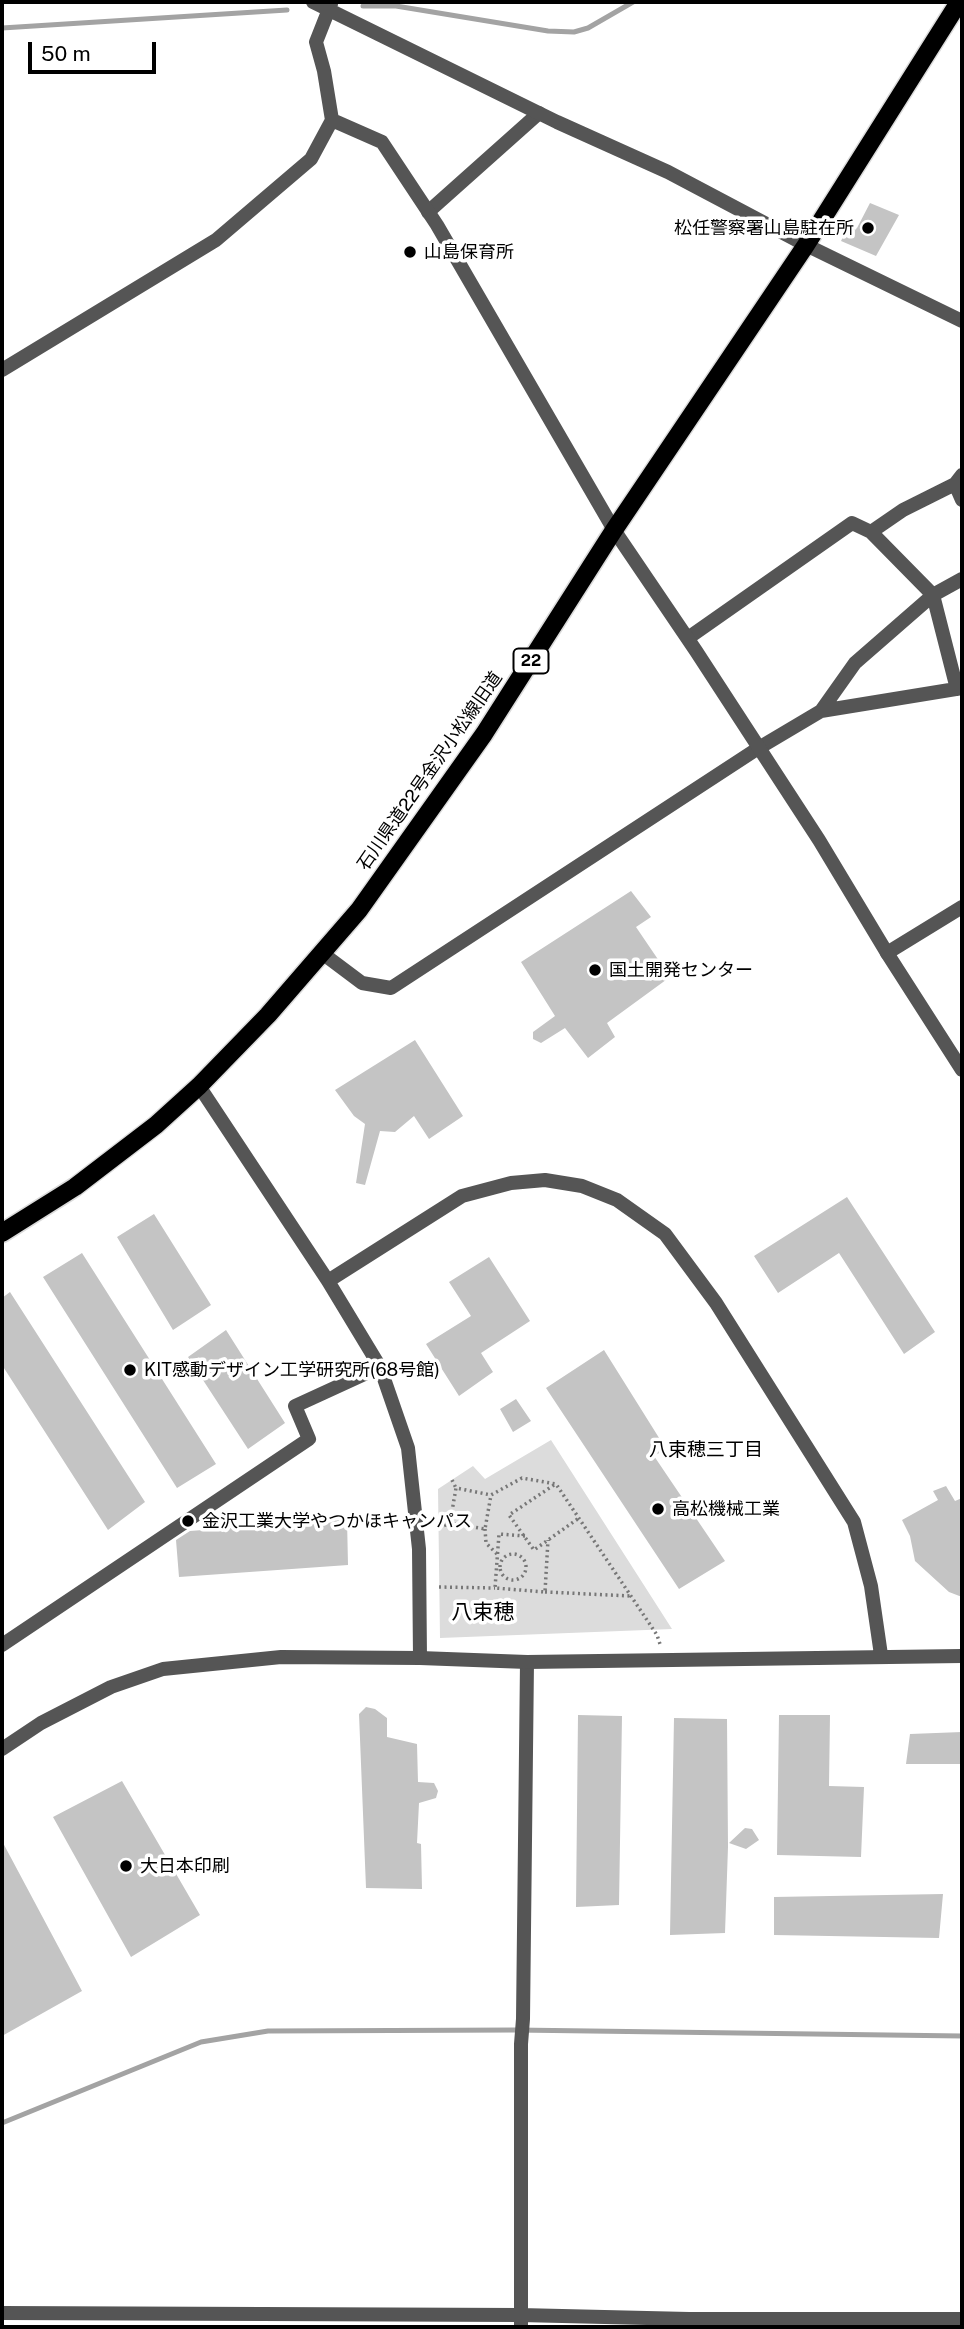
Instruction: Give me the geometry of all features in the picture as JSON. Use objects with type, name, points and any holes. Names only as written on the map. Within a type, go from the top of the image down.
[{"type":"main road","name":"石川県道22号金沢小松線旧道","points":[[2,1233],[75,1186],[156,1125],[199,1086],[268,1014],[359,910],[484,734],[614,530],[806,245],[958,2]]},
{"type":"street","points":[[313,2],[330,5],[539,113],[668,172],[806,245],[962,321]]},
{"type":"street","points":[[2,370],[216,240],[311,159],[332,120],[316,42],[330,5]]},
{"type":"street","points":[[428,212],[539,113]]},
{"type":"street","points":[[332,120],[382,142],[428,212],[614,530],[688,638],[757,749],[819,841],[962,1070]]},
{"type":"street","points":[[871,532],[903,510],[959,479],[962,500]]},
{"type":"street","points":[[688,638],[852,523],[871,532],[933,595],[960,689],[821,710]]},
{"type":"street","points":[[322,953],[362,983],[391,988],[821,710],[855,663],[933,595],[962,579]]},
{"type":"street","points":[[887,953],[962,906]]},
{"type":"street","points":[[199,1086],[328,1281],[380,1367],[408,1448],[419,1549],[420,1658]]},
{"type":"street","points":[[328,1281],[462,1196],[511,1182],[544,1181],[582,1186],[617,1200],[665,1234],[716,1303],[854,1522],[871,1586],[881,1655]]},
{"type":"street","points":[[2,1645],[309,1439],[295,1406],[380,1367]]},
{"type":"street","points":[[2,1749],[41,1723],[111,1688],[163,1669],[281,1657],[527,1662],[881,1655],[962,1656]]},
{"type":"street","points":[[520,2321],[527,1662]]},
{"type":"street","points":[[2,2313],[689,2323],[962,2319]]},
{"type":"path","points":[[456,1488],[491,1495],[522,1478],[556,1484],[657,1636],[666,1659]]},
{"type":"path","points":[[450,1522],[456,1488],[452,1480]]},
{"type":"path","points":[[556,1484],[509,1515],[534,1550],[579,1518]]},
{"type":"path","points":[[491,1495],[485,1529],[486,1543],[498,1555]]},
{"type":"path","points":[[439,1528],[450,1522],[485,1529]]},
{"type":"path","points":[[495,1588],[499,1534],[525,1536]]},
{"type":"path","points":[[545,1592],[548,1540]]},
{"type":"path","points":[[508,1554],[520,1555],[526,1562],[524,1575],[517,1580],[508,1579],[501,1573],[500,1565],[508,1554]]},
{"type":"path","points":[[439,1587],[631,1596]]},
{"type":"shaded area","points":[[551,1440],[672,1629],[440,1638],[438,1489],[473,1466],[485,1479]]},
{"type":"building","points":[[870,203],[899,215],[876,256],[841,241],[850,223],[857,228]]},
{"type":"building","name":"国土開発センター","points":[[631,891],[651,917],[636,927],[670,977],[607,1023],[615,1037],[588,1058],[565,1028],[541,1043],[533,1039],[533,1032],[555,1016],[521,962]]},
{"type":"building","points":[[415,1040],[463,1116],[429,1139],[414,1116],[395,1132],[380,1131],[365,1185],[356,1183],[365,1124],[354,1116],[335,1090]]},
{"type":"building","points":[[847,1197],[935,1332],[904,1354],[839,1253],[778,1293],[754,1256]]},
{"type":"building","points":[[154,1214],[211,1305],[173,1330],[117,1237]]},
{"type":"building","name":"KIT感動デザイン工学研究所(68号館)","points":[[82,1253],[216,1464],[177,1488],[43,1277]]},
{"type":"building","points":[[489,1257],[530,1321],[481,1353],[493,1372],[459,1396],[426,1344],[471,1316],[449,1282]]},
{"type":"building","points":[[10,1292],[145,1502],[108,1530],[2,1365],[2,1298]]},
{"type":"building","points":[[226,1330],[285,1423],[248,1449],[188,1357]]},
{"type":"building","name":"高松機械工業","points":[[604,1350],[666,1449],[654,1456],[725,1561],[679,1589],[546,1388]]},
{"type":"building","points":[[516,1399],[531,1421],[513,1432],[500,1409]]},
{"type":"building","points":[[946,1486],[955,1501],[962,1498],[962,1597],[949,1592],[915,1561],[910,1536],[902,1520],[938,1500],[933,1491]]},
{"type":"building","points":[[347,1519],[348,1565],[179,1577],[176,1540],[190,1531]]},
{"type":"building","points":[[366,1707],[375,1709],[387,1718],[387,1737],[417,1744],[418,1782],[434,1783],[438,1791],[436,1798],[419,1803],[417,1843],[421,1844],[422,1889],[366,1888],[359,1714]]},
{"type":"building","points":[[578,1715],[622,1716],[619,1905],[576,1907]]},
{"type":"building","points":[[779,1715],[830,1715],[829,1786],[864,1787],[861,1857],[777,1855]]},
{"type":"building","points":[[674,1718],[727,1719],[728,1847],[725,1933],[670,1935]]},
{"type":"building","points":[[962,1732],[962,1764],[906,1764],[910,1734]]},
{"type":"building","name":"大日本印刷","points":[[122,1781],[200,1915],[131,1957],[53,1817]]},
{"type":"building","points":[[745,1828],[752,1829],[759,1840],[746,1849],[729,1843]]},
{"type":"building","points":[[2,1841],[82,1991],[2,2036]]},
{"type":"building","points":[[943,1894],[939,1938],[774,1935],[774,1897]]},
{"type":"waterway","points":[[363,6],[396,6],[548,31],[574,32],[588,28],[633,2]]},
{"type":"waterway","points":[[2,28],[287,10]]},
{"type":"waterway","points":[[2,2123],[201,2042],[268,2031],[516,2030],[962,2036]]},
{"type":"place","name":"松任警察署山島駐在所","points":[[868,228]]},
{"type":"place","name":"山島保育所","points":[[410,252]]},
{"type":"place","name":"国土開発センター","points":[[595,970]]},
{"type":"place","name":"KIT感動デザイン工学研究所(68号館)","points":[[130,1370]]},
{"type":"place","name":"高松機械工業","points":[[658,1509]]},
{"type":"place","name":"金沢工業大学やつかほキャンパス","points":[[188,1521]]},
{"type":"place","name":"大日本印刷","points":[[126,1866]]},
{"type":"district","name":"八束穂三丁目","points":[[706,1450]]},
{"type":"district","name":"八束穂","points":[[483,1613]]}]
